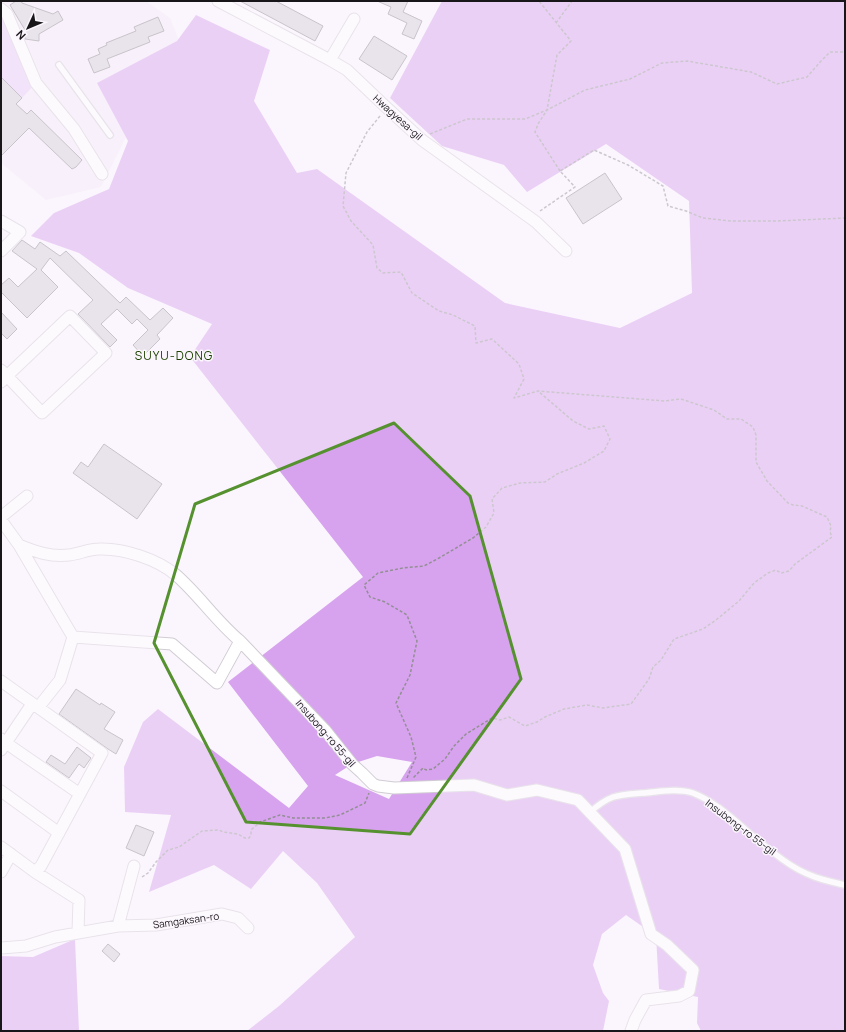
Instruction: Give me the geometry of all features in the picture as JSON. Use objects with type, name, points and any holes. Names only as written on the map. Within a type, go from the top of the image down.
[{"type":"street","name":"Hwagyesa-gil","points":[[218,1],[347,70],[422,140],[530,218],[566,251]]},
{"type":"street","points":[[1,9],[7,14],[36,83],[74,129],[102,174]]},
{"type":"street","points":[[330,60],[354,19]]},
{"type":"street","points":[[1,222],[20,232],[1,251]]},
{"type":"street","points":[[70,316],[106,353],[42,413],[3,376],[70,316]]},
{"type":"street","points":[[26,496],[1,518],[19,545],[73,637],[60,680],[41,704],[30,707],[3,744],[80,794]]},
{"type":"street","name":"Insubong-ro 55-gil","points":[[19,545],[41,554],[69,555],[98,548],[122,551],[149,559],[175,574],[203,602],[225,629],[240,641],[325,730],[352,764],[373,784],[378,786]]},
{"type":"street","points":[[73,637],[172,644],[217,683],[240,641]]},
{"type":"street","points":[[1,681],[37,705],[102,753],[41,866],[35,872]]},
{"type":"street","points":[[378,786],[394,788],[474,785],[507,795],[536,790],[578,800],[624,849],[651,934],[667,945],[693,970],[689,991],[679,996],[646,1000],[631,1031]]},
{"type":"street","points":[[1,791],[59,832]]},
{"type":"street","points":[[1,847],[35,872],[79,900],[78,932]]},
{"type":"street","points":[[1,872],[11,854]]},
{"type":"street","points":[[118,926],[134,866]]},
{"type":"street","name":"Samgaksan-ro","points":[[1,948],[26,946],[78,932],[118,926],[156,924],[222,914],[238,918],[248,928]]},
{"type":"lane","points":[[59,65],[110,135]]},
{"type":"lane","name":"Insubong-ro 55-gil","points":[[589,813],[600,803],[609,798],[625,795],[682,791],[694,794],[712,803],[765,846],[789,863],[809,875],[845,885]]},
{"type":"path","points":[[530,218],[575,187],[560,171],[535,132],[546,110],[557,55],[571,41],[539,1]]},
{"type":"path","points":[[556,22],[572,1]]},
{"type":"path","points":[[429,135],[467,119],[525,119],[585,90],[630,79],[662,63],[687,61],[750,72],[777,84],[807,77],[821,60],[830,52],[845,52]]},
{"type":"path","points":[[387,108],[367,132],[346,173],[344,206],[351,221],[373,245],[377,268],[383,273],[402,272],[412,293],[439,311],[453,315],[474,326],[476,343],[492,339],[519,364],[524,379],[514,398],[538,391],[665,401],[681,399],[714,410],[727,419],[741,419],[753,427],[756,435],[756,462],[767,481],[788,503],[802,506],[827,517],[831,526],[830,532],[832,537],[795,564],[789,571],[781,574],[776,570],[768,573],[754,583],[738,601],[716,620],[703,629],[674,640],[661,660],[653,667],[650,679],[631,704],[603,708],[587,705],[564,709],[525,726],[509,717],[500,720],[492,718],[466,734],[454,746],[445,759],[433,769],[426,770],[423,768],[412,778],[406,780],[416,757],[411,737],[396,703],[410,675],[417,641],[407,615],[385,602],[370,597],[364,585],[378,573],[424,566],[473,538],[486,527],[494,513],[492,499],[502,488],[520,483],[545,482],[557,474],[584,463],[604,450],[610,439],[604,426],[589,429],[573,421],[538,391]]},
{"type":"path","points":[[560,171],[594,150],[628,165],[663,186],[668,206],[704,218],[739,221],[845,218]]},
{"type":"path","points":[[130,884],[148,873],[168,850],[179,847],[202,831],[219,830],[249,838],[251,835],[251,830],[260,822],[280,815],[293,818],[325,818],[340,815],[365,803],[370,792],[378,786]]},
{"type":"highlighted area","points":[[394,423],[470,496],[521,679],[410,834],[246,822],[154,643],[195,504]]},
{"type":"shaded area","points":[[1,1],[146,1],[170,18],[181,45],[127,135],[101,187],[46,200],[1,163]]},
{"type":"shaded area","points":[[442,1],[845,1],[845,1031],[701,1031],[697,1023],[698,997],[659,989],[656,936],[626,915],[602,934],[593,965],[603,993],[609,1001],[603,1031],[247,1031],[279,1006],[355,937],[317,883],[283,851],[251,889],[214,865],[149,892],[171,815],[125,812],[124,767],[143,722],[158,709],[289,808],[308,786],[228,682],[363,577],[190,357],[212,324],[128,288],[79,253],[31,236],[54,213],[109,189],[128,141],[97,83],[177,41],[196,15],[270,50],[254,101],[297,173],[317,169],[505,303],[620,328],[692,293],[689,201],[606,144],[527,192],[504,165],[442,146],[390,98]],"holes":[[[377,756],[412,762],[389,799],[335,775],[352,764]]]},
{"type":"shaded area","points":[[1,9],[36,83],[22,98],[2,78],[1,79]]},
{"type":"shaded area","points":[[75,939],[79,1031],[1,1031],[1,956],[33,957]]},
{"type":"building","points":[[16,1],[21,1],[22,3],[53,14],[58,11],[63,20],[39,34],[39,41],[25,39],[25,30],[10,5]]},
{"type":"building","points":[[240,1],[276,1],[323,26],[315,41]]},
{"type":"building","points":[[377,1],[408,1],[403,12],[422,21],[414,39],[402,34],[407,23],[388,14],[391,7]]},
{"type":"building","points":[[158,17],[164,31],[148,37],[150,42],[107,59],[110,67],[94,73],[88,59],[100,54],[98,49],[107,45],[106,43],[136,31],[134,27]]},
{"type":"building","points":[[374,36],[407,56],[392,80],[359,59]]},
{"type":"building","points":[[1,77],[22,98],[16,104],[27,114],[31,110],[82,160],[76,167],[72,169],[29,128],[1,156]]},
{"type":"building","points":[[605,173],[622,199],[583,224],[566,198]]},
{"type":"building","points":[[22,240],[35,249],[40,242],[60,256],[66,251],[120,303],[126,297],[150,320],[163,308],[173,318],[157,335],[160,339],[143,356],[133,345],[148,330],[137,319],[132,324],[117,309],[101,324],[117,340],[110,347],[78,314],[93,300],[50,258],[41,270],[58,287],[27,318],[1,292],[1,285],[9,278],[18,287],[37,269],[12,251]]},
{"type":"building","points":[[1,312],[17,329],[7,339],[1,333]]},
{"type":"building","points":[[104,444],[162,484],[137,519],[73,473],[81,462],[88,467]]},
{"type":"building","points":[[76,689],[100,705],[101,703],[115,712],[104,729],[123,740],[116,754],[59,714]]},
{"type":"building","points":[[77,747],[91,758],[84,768],[79,764],[69,778],[46,762],[51,755],[65,764]]},
{"type":"building","points":[[136,825],[154,832],[144,856],[126,848]]},
{"type":"building","points":[[108,944],[120,954],[114,962],[102,951]]},
{"type":"district","name":"SUYU-DONG","points":[[174,356]]}]
